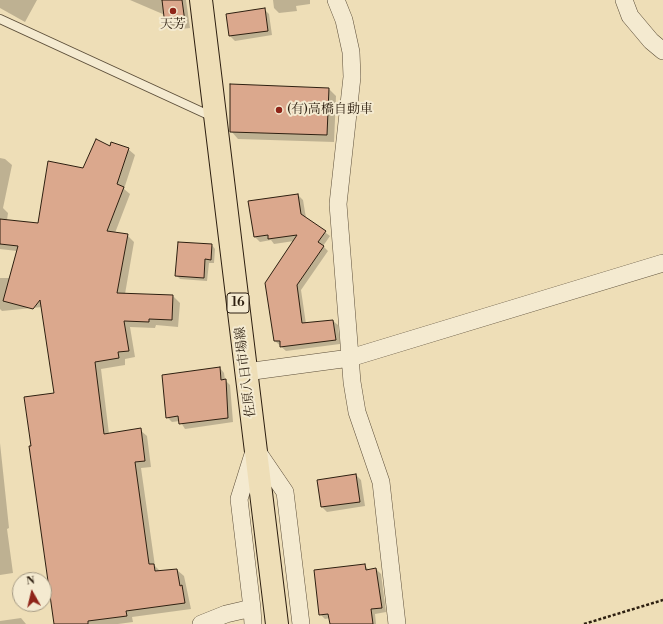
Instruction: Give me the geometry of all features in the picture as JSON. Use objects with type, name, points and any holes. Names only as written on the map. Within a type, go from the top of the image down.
[{"type":"main road","name":"佐原八日市場線","points":[[201,0],[276,615]]},
{"type":"street","points":[[336,0],[344,20],[349,45],[352,77],[338,204],[350,358],[357,412],[381,482],[397,624]]},
{"type":"street","points":[[624,0],[630,16],[651,41],[663,51]]},
{"type":"street","points":[[246,372],[350,358],[663,263]]},
{"type":"street","points":[[201,624],[226,614],[252,616],[238,499],[256,448]]},
{"type":"street","points":[[256,448],[284,492],[301,624]]},
{"type":"lane","points":[[0,19],[216,119]]},
{"type":"path","points":[[584,624],[663,600]]},
{"type":"building","name":"天芳","points":[[162,0],[182,0],[185,22],[165,25]]},
{"type":"building","points":[[265,8],[268,31],[229,36],[226,14]]},
{"type":"building","name":"(有)高橋自動車","points":[[230,84],[329,88],[327,135],[230,132]]},
{"type":"building","points":[[96,139],[110,146],[111,142],[129,148],[117,184],[124,187],[107,231],[128,234],[117,293],[173,295],[172,320],[149,319],[149,322],[124,321],[129,351],[118,352],[119,358],[95,362],[104,434],[141,428],[145,461],[135,462],[149,564],[154,564],[155,571],[177,569],[180,586],[182,585],[185,603],[126,611],[127,616],[88,621],[88,624],[54,624],[52,610],[52,572],[47,572],[29,446],[31,446],[24,397],[54,393],[40,300],[33,309],[3,301],[18,246],[0,244],[0,219],[38,223],[48,161],[83,168]]},
{"type":"building","points":[[298,194],[301,214],[326,231],[318,242],[324,246],[297,285],[302,323],[333,320],[336,340],[280,347],[280,341],[274,341],[265,283],[297,235],[268,239],[268,235],[254,237],[248,201]]},
{"type":"building","points":[[178,242],[212,244],[211,260],[205,259],[204,278],[175,276]]},
{"type":"building","points":[[220,367],[221,380],[226,379],[228,418],[179,424],[178,416],[166,418],[162,375]]},
{"type":"building","points":[[356,474],[360,502],[321,507],[317,480]]},
{"type":"building","points":[[365,564],[366,570],[376,568],[382,608],[371,609],[373,624],[330,624],[328,614],[319,615],[314,570]]},
{"type":"place","name":"天芳","points":[[173,11]]},
{"type":"place","name":"(有)高橋自動車","points":[[279,110]]}]
